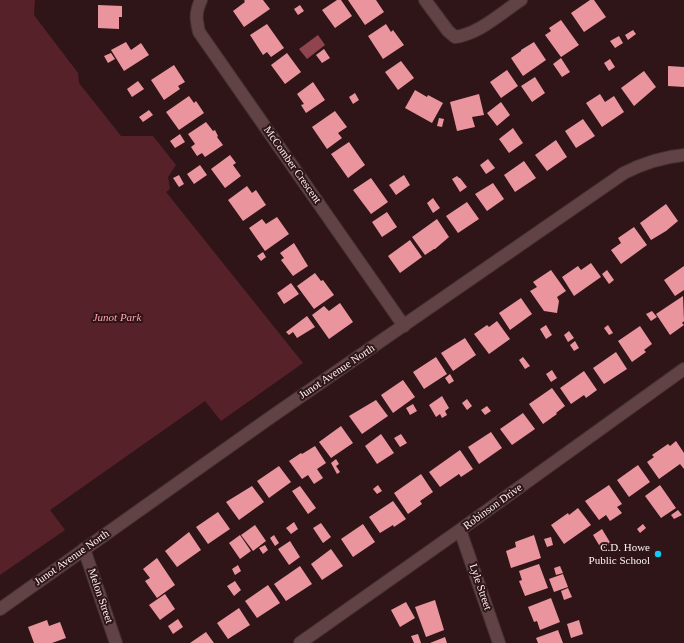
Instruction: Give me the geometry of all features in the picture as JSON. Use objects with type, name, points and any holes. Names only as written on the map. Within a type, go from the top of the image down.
[{"type":"street","name":"McComber Crescent","points":[[201,0],[197,8],[196,20],[199,32],[404,326]]},
{"type":"street","points":[[426,0],[449,33],[455,37],[464,36],[474,32],[521,0]]},
{"type":"street","name":"Junot Avenue North","points":[[0,609],[624,173],[642,164],[660,158],[684,155]]},
{"type":"street","name":"Robinson Drive","points":[[307,641],[684,369]]},
{"type":"street","name":"Lyle Street","points":[[460,530],[499,643]]},
{"type":"street","name":"Melon Street","points":[[84,549],[116,643]]},
{"type":"green space","name":"Junot Park","points":[[0,0],[35,0],[34,15],[78,73],[79,83],[121,136],[153,136],[176,165],[168,177],[170,189],[166,192],[303,363],[221,421],[205,401],[50,510],[65,530],[0,575]]},
{"type":"shaded area","points":[[318,35],[325,45],[307,59],[299,49]]},
{"type":"building","points":[[245,0],[263,0],[270,9],[244,27],[233,11],[245,2]]},
{"type":"building","points":[[337,0],[341,0],[352,16],[335,28],[322,10]]},
{"type":"building","points":[[348,0],[376,0],[384,12],[365,25]]},
{"type":"building","points":[[590,0],[594,0],[606,17],[584,32],[571,13]]},
{"type":"building","points":[[98,5],[122,6],[122,17],[119,17],[119,29],[98,28]]},
{"type":"building","points":[[300,5],[304,11],[298,15],[294,9]]},
{"type":"building","points":[[561,20],[579,45],[561,57],[545,35],[551,31],[549,28]]},
{"type":"building","points":[[267,24],[284,48],[271,57],[267,52],[263,55],[250,35]]},
{"type":"building","points":[[386,24],[391,32],[393,30],[404,45],[383,59],[368,36]]},
{"type":"building","points":[[633,30],[636,34],[628,40],[625,35]]},
{"type":"building","points":[[619,36],[623,43],[615,48],[610,41]]},
{"type":"building","points":[[126,42],[131,50],[141,43],[149,55],[124,71],[111,50]]},
{"type":"building","points":[[534,42],[546,60],[523,76],[511,58]]},
{"type":"building","points":[[324,49],[330,58],[322,63],[316,55]]},
{"type":"building","points":[[111,53],[115,59],[108,63],[104,56]]},
{"type":"building","points":[[287,53],[301,72],[285,84],[271,65]]},
{"type":"building","points":[[561,58],[570,72],[562,77],[553,64]]},
{"type":"building","points":[[610,59],[615,67],[609,71],[604,63]]},
{"type":"building","points":[[401,61],[414,78],[398,90],[385,72]]},
{"type":"building","points":[[174,65],[185,82],[178,86],[180,89],[164,100],[151,80]]},
{"type":"building","points":[[668,66],[684,67],[684,87],[668,86]]},
{"type":"building","points":[[507,70],[518,86],[501,98],[490,82]]},
{"type":"building","points":[[644,71],[656,87],[634,106],[621,88]]},
{"type":"building","points":[[535,77],[545,93],[532,102],[521,86]]},
{"type":"building","points":[[138,81],[144,89],[132,97],[127,89]]},
{"type":"building","points":[[313,82],[325,100],[306,113],[301,105],[304,104],[297,94]]},
{"type":"building","points":[[415,90],[427,97],[428,95],[443,103],[432,123],[405,108]]},
{"type":"building","points":[[355,93],[359,100],[353,104],[349,97]]},
{"type":"building","points":[[479,94],[484,115],[472,117],[475,127],[457,131],[450,102]]},
{"type":"building","points":[[600,94],[605,102],[614,96],[624,112],[602,127],[586,103]]},
{"type":"building","points":[[189,96],[194,103],[196,101],[204,113],[179,130],[166,112]]},
{"type":"building","points":[[501,102],[510,115],[497,126],[487,113]]},
{"type":"building","points":[[149,110],[153,115],[143,122],[139,117]]},
{"type":"building","points":[[335,111],[347,127],[338,133],[342,138],[327,149],[312,127]]},
{"type":"building","points":[[439,118],[444,119],[442,127],[437,126]]},
{"type":"building","points":[[583,119],[595,136],[576,148],[565,131]]},
{"type":"building","points":[[206,122],[213,131],[215,130],[218,136],[217,137],[223,145],[205,157],[202,153],[197,156],[191,147],[195,144],[188,134]]},
{"type":"building","points":[[513,128],[523,143],[509,153],[499,139]]},
{"type":"building","points":[[180,134],[185,142],[175,148],[170,141]]},
{"type":"building","points":[[556,140],[567,157],[547,171],[535,155]]},
{"type":"building","points":[[349,142],[365,165],[348,178],[331,154]]},
{"type":"building","points":[[230,155],[236,163],[233,165],[241,176],[225,188],[211,169]]},
{"type":"building","points":[[488,159],[495,168],[486,174],[480,165]]},
{"type":"building","points":[[524,161],[536,178],[515,192],[504,175]]},
{"type":"building","points":[[200,165],[207,175],[194,184],[187,174]]},
{"type":"building","points":[[179,175],[184,184],[179,187],[173,178]]},
{"type":"building","points":[[404,175],[410,185],[396,195],[389,185]]},
{"type":"building","points":[[457,176],[467,187],[460,192],[452,179]]},
{"type":"building","points":[[371,178],[388,202],[371,214],[353,190]]},
{"type":"building","points":[[493,183],[504,199],[487,211],[475,194]]},
{"type":"building","points":[[247,186],[252,193],[256,190],[266,205],[243,221],[228,200]]},
{"type":"building","points":[[433,198],[440,208],[433,213],[427,203]]},
{"type":"building","points":[[467,202],[479,219],[458,233],[446,216]]},
{"type":"building","points":[[666,204],[678,221],[666,231],[651,240],[640,223]]},
{"type":"building","points":[[387,212],[397,227],[382,237],[372,222]]},
{"type":"building","points":[[277,217],[289,234],[265,251],[249,228],[262,219],[266,224]]},
{"type":"building","points":[[437,219],[449,237],[425,255],[412,237]]},
{"type":"building","points":[[634,227],[647,245],[621,264],[611,250],[621,243],[618,238]]},
{"type":"building","points":[[410,240],[422,257],[400,273],[388,256]]},
{"type":"building","points":[[294,243],[308,266],[293,276],[281,260],[284,258],[280,253]]},
{"type":"building","points":[[263,252],[266,257],[261,261],[257,256]]},
{"type":"building","points":[[591,263],[601,277],[574,296],[562,277],[578,266],[581,270]]},
{"type":"building","points":[[684,266],[684,290],[675,296],[664,280]]},
{"type":"building","points":[[551,270],[566,291],[557,297],[559,301],[557,313],[544,311],[530,291],[537,287],[533,282]]},
{"type":"building","points":[[607,270],[614,280],[609,284],[602,274]]},
{"type":"building","points":[[315,273],[321,281],[323,280],[334,295],[314,309],[297,286]]},
{"type":"building","points":[[291,283],[299,294],[284,304],[277,293]]},
{"type":"building","points":[[683,296],[684,321],[682,323],[684,325],[670,335],[656,314]]},
{"type":"building","points":[[521,298],[532,314],[510,330],[499,313]]},
{"type":"building","points":[[340,303],[353,322],[329,339],[312,315],[324,306],[329,311]]},
{"type":"building","points":[[652,311],[657,317],[651,321],[646,314]]},
{"type":"building","points":[[307,316],[315,327],[297,338],[293,332],[289,335],[286,332]]},
{"type":"building","points":[[497,321],[510,339],[489,354],[474,334],[487,325],[489,327]]},
{"type":"building","points":[[546,325],[552,335],[546,339],[540,329]]},
{"type":"building","points":[[608,325],[613,333],[609,335],[604,328]]},
{"type":"building","points":[[640,326],[652,344],[644,350],[646,352],[632,362],[618,341]]},
{"type":"building","points":[[569,331],[574,338],[568,342],[564,335]]},
{"type":"building","points":[[465,338],[476,355],[453,371],[441,353]]},
{"type":"building","points":[[575,341],[579,348],[574,351],[570,345]]},
{"type":"building","points":[[616,352],[627,369],[604,384],[593,368]]},
{"type":"building","points":[[436,357],[447,374],[424,389],[413,372]]},
{"type":"building","points":[[523,357],[530,366],[525,369],[519,360]]},
{"type":"building","points":[[552,370],[557,378],[551,382],[546,374]]},
{"type":"building","points":[[584,371],[597,390],[586,398],[584,395],[571,404],[560,388]]},
{"type":"building","points":[[450,374],[454,381],[449,384],[445,378]]},
{"type":"building","points":[[403,380],[415,397],[393,413],[381,395]]},
{"type":"building","points":[[552,388],[565,406],[543,424],[529,404]]},
{"type":"building","points":[[442,396],[449,408],[445,411],[447,415],[442,418],[440,414],[436,417],[429,405]]},
{"type":"building","points":[[467,399],[472,406],[467,410],[462,403]]},
{"type":"building","points":[[376,400],[388,416],[362,434],[349,416]]},
{"type":"building","points":[[413,404],[417,411],[410,415],[406,408]]},
{"type":"building","points":[[487,406],[491,411],[485,415],[481,410]]},
{"type":"building","points":[[523,413],[535,429],[512,445],[500,429]]},
{"type":"building","points":[[341,426],[353,443],[331,458],[319,442]]},
{"type":"building","points":[[491,432],[502,448],[479,464],[468,447]]},
{"type":"building","points":[[381,434],[394,453],[377,464],[365,446]]},
{"type":"building","points":[[401,434],[407,443],[400,447],[394,438]]},
{"type":"building","points":[[676,441],[684,453],[684,469],[680,464],[659,479],[647,462],[654,457],[652,455],[668,444],[670,446]]},
{"type":"building","points":[[315,446],[326,463],[317,469],[323,478],[314,484],[308,475],[302,479],[289,461]]},
{"type":"building","points":[[460,450],[473,469],[461,477],[459,474],[440,487],[429,472]]},
{"type":"building","points":[[336,459],[339,464],[336,466],[340,472],[337,474],[331,463]]},
{"type":"building","points":[[638,465],[650,482],[629,497],[617,480]]},
{"type":"building","points":[[279,466],[291,482],[269,498],[257,481]]},
{"type":"building","points":[[421,474],[433,492],[420,501],[422,504],[408,514],[394,493]]},
{"type":"building","points":[[378,485],[382,491],[377,494],[373,489]]},
{"type":"building","points":[[609,485],[622,504],[617,507],[622,513],[610,521],[606,515],[599,520],[585,501]]},
{"type":"building","points":[[660,485],[676,508],[661,518],[645,496]]},
{"type":"building","points":[[252,486],[264,502],[239,520],[226,502]]},
{"type":"building","points":[[300,486],[316,508],[308,514],[292,491]]},
{"type":"building","points":[[393,501],[406,519],[394,527],[393,525],[380,533],[369,517]]},
{"type":"building","points":[[578,508],[591,525],[564,544],[551,525]]},
{"type":"building","points":[[678,510],[682,515],[674,519],[671,515]]},
{"type":"building","points":[[218,512],[230,529],[208,544],[196,527]]},
{"type":"building","points":[[294,522],[298,529],[291,534],[286,528]]},
{"type":"building","points":[[321,523],[331,537],[323,543],[313,528]]},
{"type":"building","points":[[363,524],[375,542],[353,557],[341,539]]},
{"type":"building","points":[[643,524],[646,528],[640,533],[637,529]]},
{"type":"building","points":[[255,525],[266,541],[253,551],[241,535]]},
{"type":"building","points":[[602,529],[611,544],[602,550],[593,535]]},
{"type":"building","points":[[189,532],[201,550],[177,567],[165,551]]},
{"type":"building","points":[[240,535],[251,551],[240,559],[229,543]]},
{"type":"building","points":[[274,535],[279,543],[275,546],[270,538]]},
{"type":"building","points":[[534,535],[541,558],[511,568],[506,551],[516,547],[515,542]]},
{"type":"building","points":[[551,537],[553,545],[547,547],[544,539]]},
{"type":"building","points":[[290,541],[300,557],[289,565],[278,549]]},
{"type":"building","points":[[265,545],[268,550],[263,554],[259,548]]},
{"type":"building","points":[[331,549],[343,566],[322,580],[311,564]]},
{"type":"building","points":[[157,558],[175,585],[157,598],[145,581],[150,578],[143,569]]},
{"type":"building","points":[[539,564],[548,588],[525,596],[519,581],[522,580],[519,571]]},
{"type":"building","points":[[238,565],[241,571],[235,575],[232,569]]},
{"type":"building","points":[[300,566],[312,584],[286,601],[274,584]]},
{"type":"building","points":[[560,566],[563,573],[556,575],[554,568]]},
{"type":"building","points":[[563,574],[568,587],[554,592],[549,579]]},
{"type":"building","points":[[235,581],[241,590],[234,596],[227,586]]},
{"type":"building","points":[[268,585],[280,603],[257,618],[245,601]]},
{"type":"building","points":[[568,588],[572,597],[564,600],[561,591]]},
{"type":"building","points":[[165,594],[175,609],[160,620],[149,605]]},
{"type":"building","points":[[551,598],[560,622],[540,630],[537,621],[534,622],[528,607]]},
{"type":"building","points":[[435,600],[444,630],[426,637],[415,607]]},
{"type":"building","points":[[406,602],[415,618],[400,627],[391,610]]},
{"type":"building","points":[[239,608],[250,625],[228,639],[217,623]]},
{"type":"building","points":[[178,619],[183,627],[173,634],[168,626]]},
{"type":"building","points":[[47,620],[49,626],[60,622],[66,638],[52,643],[34,643],[28,627]]},
{"type":"building","points":[[579,620],[583,634],[571,638],[567,624]]},
{"type":"building","points":[[558,630],[563,643],[538,643],[536,638]]},
{"type":"building","points":[[206,632],[214,643],[190,643]]},
{"type":"building","points":[[418,634],[421,643],[414,643],[411,636]]},
{"type":"building","points":[[445,637],[447,643],[430,643]]},
{"type":"place","name":"C.D. Howe Public School","points":[[658,554]]}]
